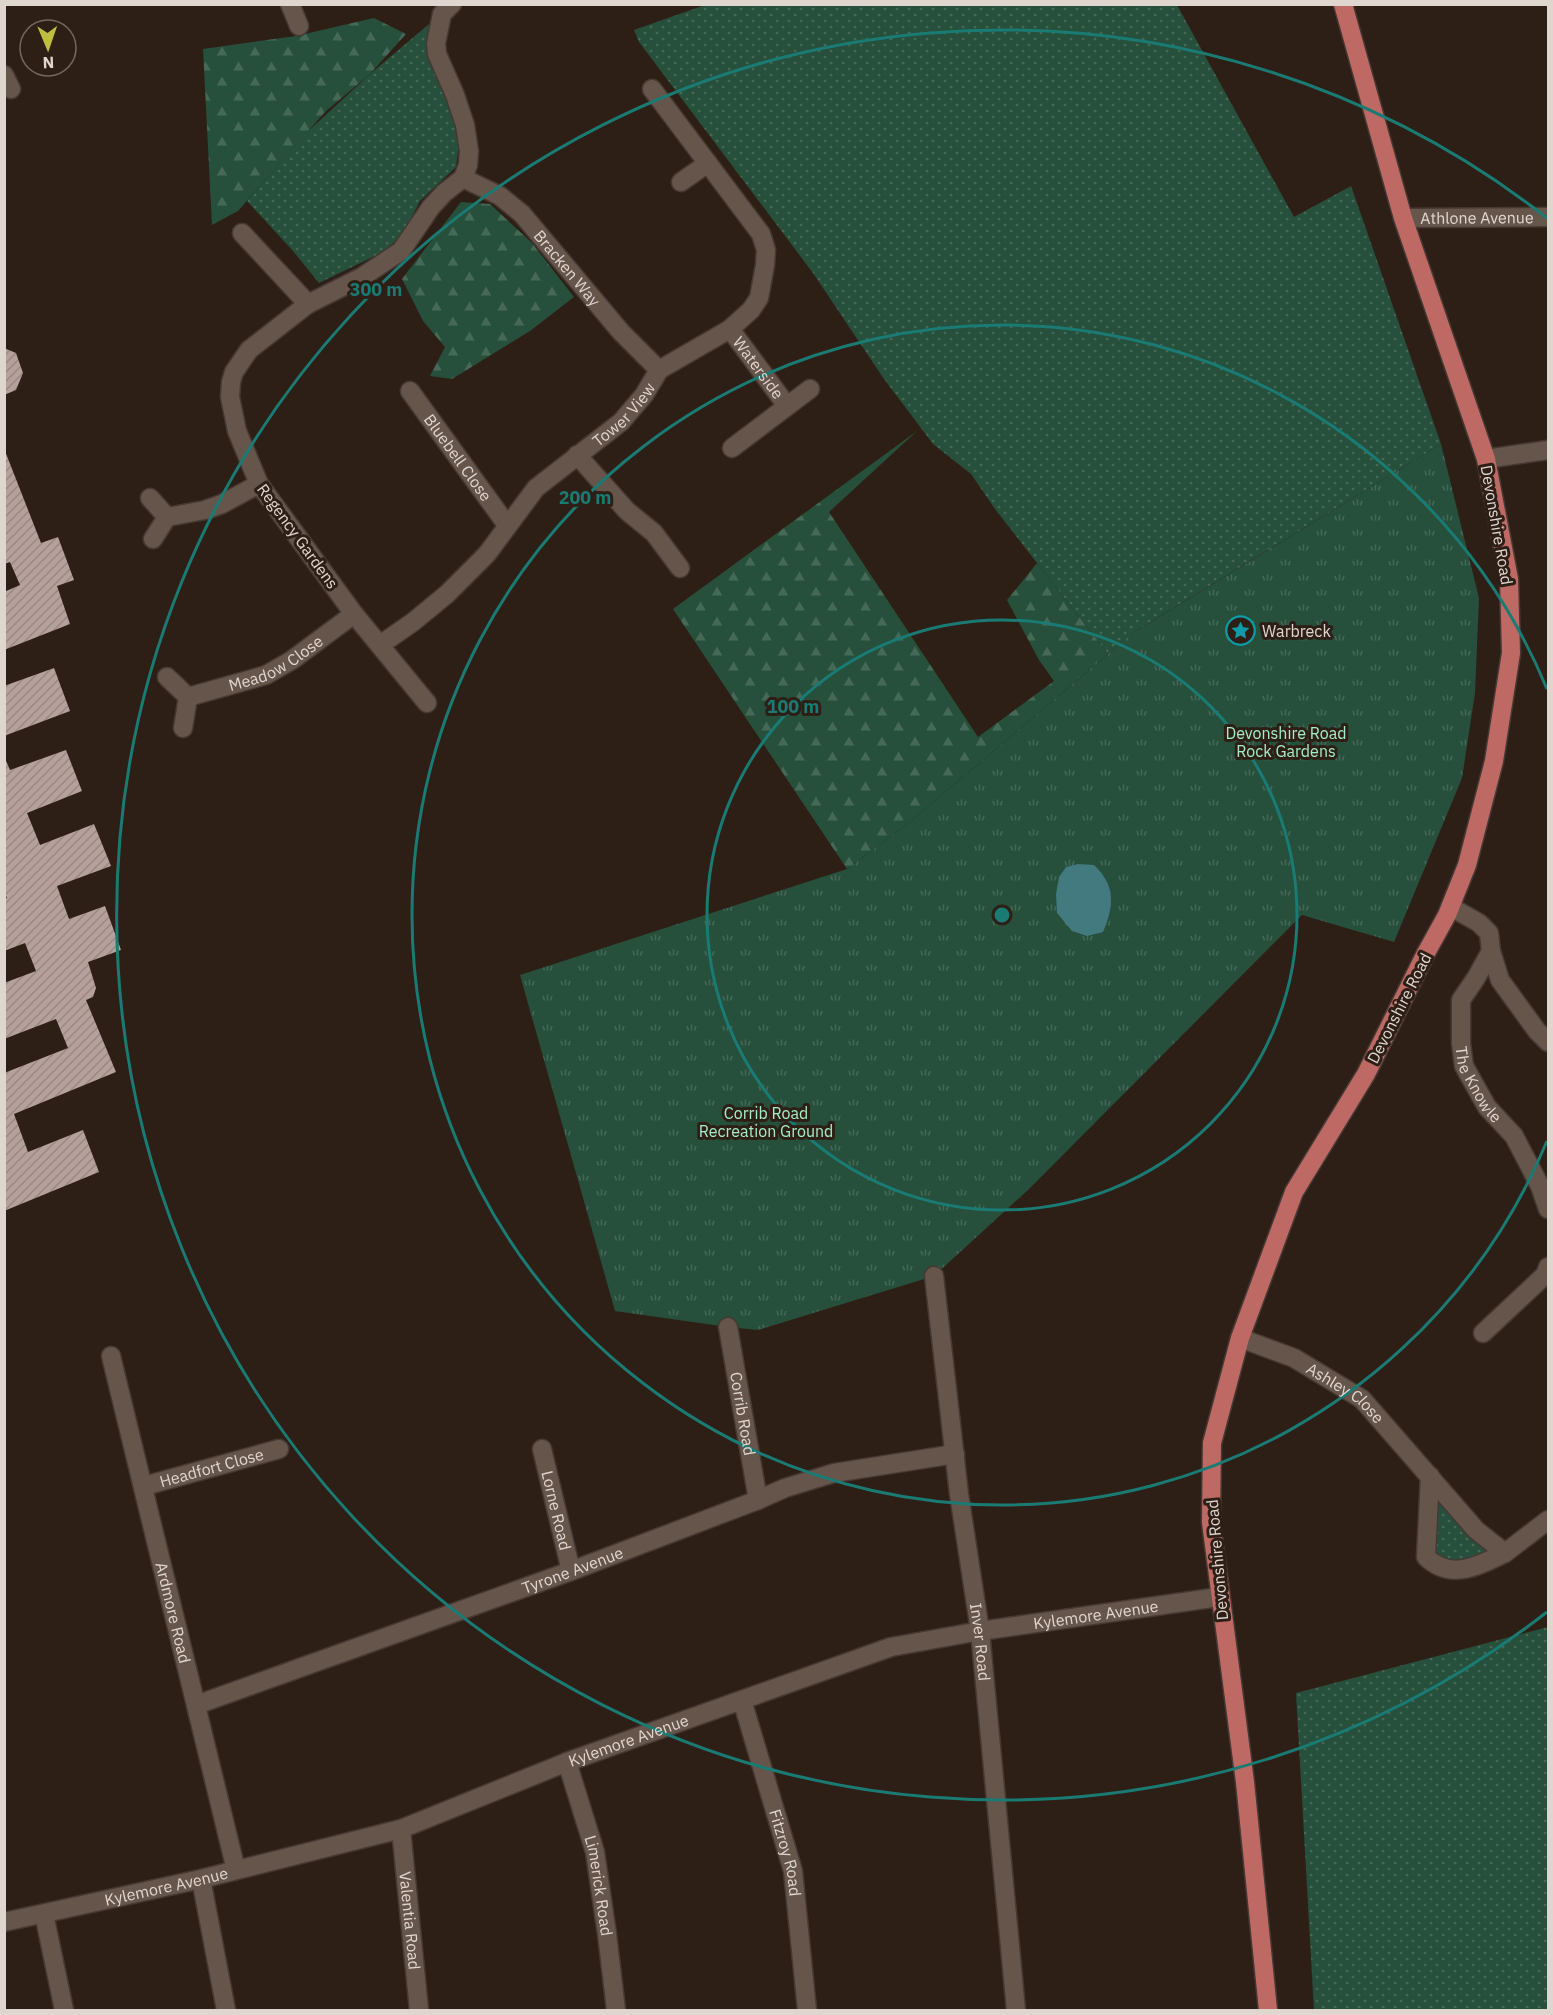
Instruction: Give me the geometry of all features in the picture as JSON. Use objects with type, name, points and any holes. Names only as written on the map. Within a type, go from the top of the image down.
[{"type":"main road","name":"Devonshire Road","points":[[1268,2010],[1245,1782],[1211,1522],[1212,1443],[1240,1338],[1294,1192],[1366,1074],[1450,907],[1467,865],[1494,761],[1511,653],[1509,579],[1486,459],[1403,218],[1343,4]]},
{"type":"street","points":[[290,4],[299,26]]},
{"type":"street","points":[[452,4],[441,14],[436,43],[437,54],[455,94],[465,125],[469,151],[468,165],[463,178]]},
{"type":"street","name":"Tower View","points":[[380,645],[447,594],[487,554],[536,488],[621,422],[644,395],[659,370],[730,329],[751,310],[759,298],[766,250],[761,234],[652,89]]},
{"type":"street","points":[[681,182],[708,163]]},
{"type":"street","name":"Regency Gardens","points":[[427,704],[354,614],[259,484],[237,431],[230,397],[231,382],[234,372],[249,350],[308,304],[362,277],[396,256],[413,236],[431,207],[463,178]]},
{"type":"street","name":"Bracken Way","points":[[463,178],[500,196],[522,214],[613,324],[659,370]]},
{"type":"street","name":"Athlone Avenue","points":[[1403,218],[1548,217]]},
{"type":"street","points":[[242,233],[308,304]]},
{"type":"street","name":"Waterside","points":[[730,329],[787,406]]},
{"type":"street","name":"Waterside","points":[[732,448],[810,389]]},
{"type":"street","name":"Bluebell Close","points":[[410,391],[507,525]]},
{"type":"street","points":[[1486,459],[1548,450]]},
{"type":"street","points":[[577,456],[627,511],[654,533],[680,568]]},
{"type":"street","points":[[153,539],[167,517],[205,510],[222,504],[259,484]]},
{"type":"street","points":[[150,498],[167,517]]},
{"type":"street","name":"Meadow Close","points":[[188,697],[267,675],[292,660],[354,614]]},
{"type":"street","points":[[167,677],[188,697],[183,728]]},
{"type":"street","points":[[1450,907],[1479,923],[1489,933],[1491,951],[1500,980],[1548,1042]]},
{"type":"street","name":"The Knowle","points":[[1491,951],[1461,1000],[1461,1043],[1464,1066],[1487,1107],[1514,1136],[1540,1186],[1548,1209]]},
{"type":"street","points":[[1483,1333],[1545,1275],[1548,1268]]},
{"type":"street","name":"Inver Road","points":[[934,1276],[959,1494],[980,1631],[1016,2010]]},
{"type":"street","name":"Corrib Road","points":[[728,1328],[758,1500]]},
{"type":"street","name":"Ashley Close","points":[[1240,1338],[1294,1358],[1362,1399],[1476,1530],[1504,1553]]},
{"type":"street","name":"Ardmore Road","points":[[111,1356],[236,1870]]},
{"type":"street","name":"Headfort Close","points":[[144,1486],[279,1449]]},
{"type":"street","name":"Lorne Road","points":[[542,1449],[571,1571]]},
{"type":"street","name":"Tyrone Avenue","points":[[196,1705],[571,1571],[784,1488],[834,1473],[955,1454]]},
{"type":"street","points":[[1430,1476],[1426,1557],[1434,1565],[1448,1569],[1473,1568],[1504,1553],[1548,1520]]},
{"type":"street","name":"Kylemore Avenue","points":[[4,1922],[201,1879],[401,1829],[567,1762],[891,1647],[980,1631],[1219,1597]]},
{"type":"street","name":"Fitzroy Road","points":[[742,1700],[792,1871],[807,2010]]},
{"type":"street","name":"Limerick Road","points":[[567,1762],[595,1852],[608,1934],[616,2010]]},
{"type":"street","name":"Valentia Road","points":[[401,1829],[420,2010]]},
{"type":"street","points":[[201,1879],[226,2010]]},
{"type":"street","points":[[44,1914],[64,2010]]},
{"type":"green space","points":[[705,5],[1177,5],[1294,217],[1351,186],[1441,444],[1136,631],[1108,654],[995,509],[971,474],[933,444],[884,379],[813,273],[639,42],[634,30]]},
{"type":"green space","points":[[374,18],[406,34],[370,74],[325,112],[238,211],[212,225],[203,49],[296,36]]},
{"type":"green space","points":[[429,24],[430,60],[455,116],[459,143],[456,167],[420,201],[401,237],[381,253],[319,283],[247,201],[304,135]]},
{"type":"green space","points":[[461,202],[490,204],[532,243],[574,297],[530,331],[452,379],[430,376],[445,347],[423,321],[402,279]]},
{"type":"green space","points":[[917,431],[829,512],[978,737],[1054,681],[1039,660],[1007,600],[1037,563],[1108,654],[906,825],[847,869],[673,609]]},
{"type":"green space","points":[[1441,444],[1479,598],[1475,693],[1462,778],[1394,942],[1302,915],[1029,1189],[934,1276],[758,1330],[615,1311],[520,975],[847,869],[906,825],[1133,633]]},
{"type":"green space","points":[[1430,1476],[1505,1553],[1473,1568],[1434,1565]]},
{"type":"green space","points":[[1548,1627],[1548,2010],[1314,2010],[1296,1693]]},
{"type":"water","points":[[1078,864],[1094,865],[1106,881],[1111,897],[1109,914],[1103,932],[1087,936],[1072,931],[1057,913],[1056,894],[1059,877],[1066,867]]},
{"type":"building","points":[[4,348],[16,353],[23,373],[16,390],[4,395]]},
{"type":"building","points":[[5,451],[41,543],[58,537],[74,580],[57,586],[70,624],[4,650],[4,592],[20,585],[10,562],[4,564]]},
{"type":"building","points":[[54,668],[70,711],[4,736],[4,686]]},
{"type":"building","points":[[66,750],[82,791],[27,813],[40,845],[94,824],[111,866],[57,886],[69,919],[105,906],[121,950],[88,962],[96,988],[93,997],[86,1000],[116,1072],[14,1114],[28,1152],[83,1130],[99,1172],[4,1211],[4,1073],[68,1048],[56,1019],[4,1039],[4,983],[36,971],[25,943],[4,951],[4,899],[7,898],[4,892],[4,756],[10,770]]},
{"type":"place","name":"Warbreck","points":[[1241,631]]},
{"type":"park label","name":"Devonshire Road Rock Gardens","points":[[1286,742]]},
{"type":"park label","name":"Corrib Road Recreation Ground","points":[[766,1122]]}]
